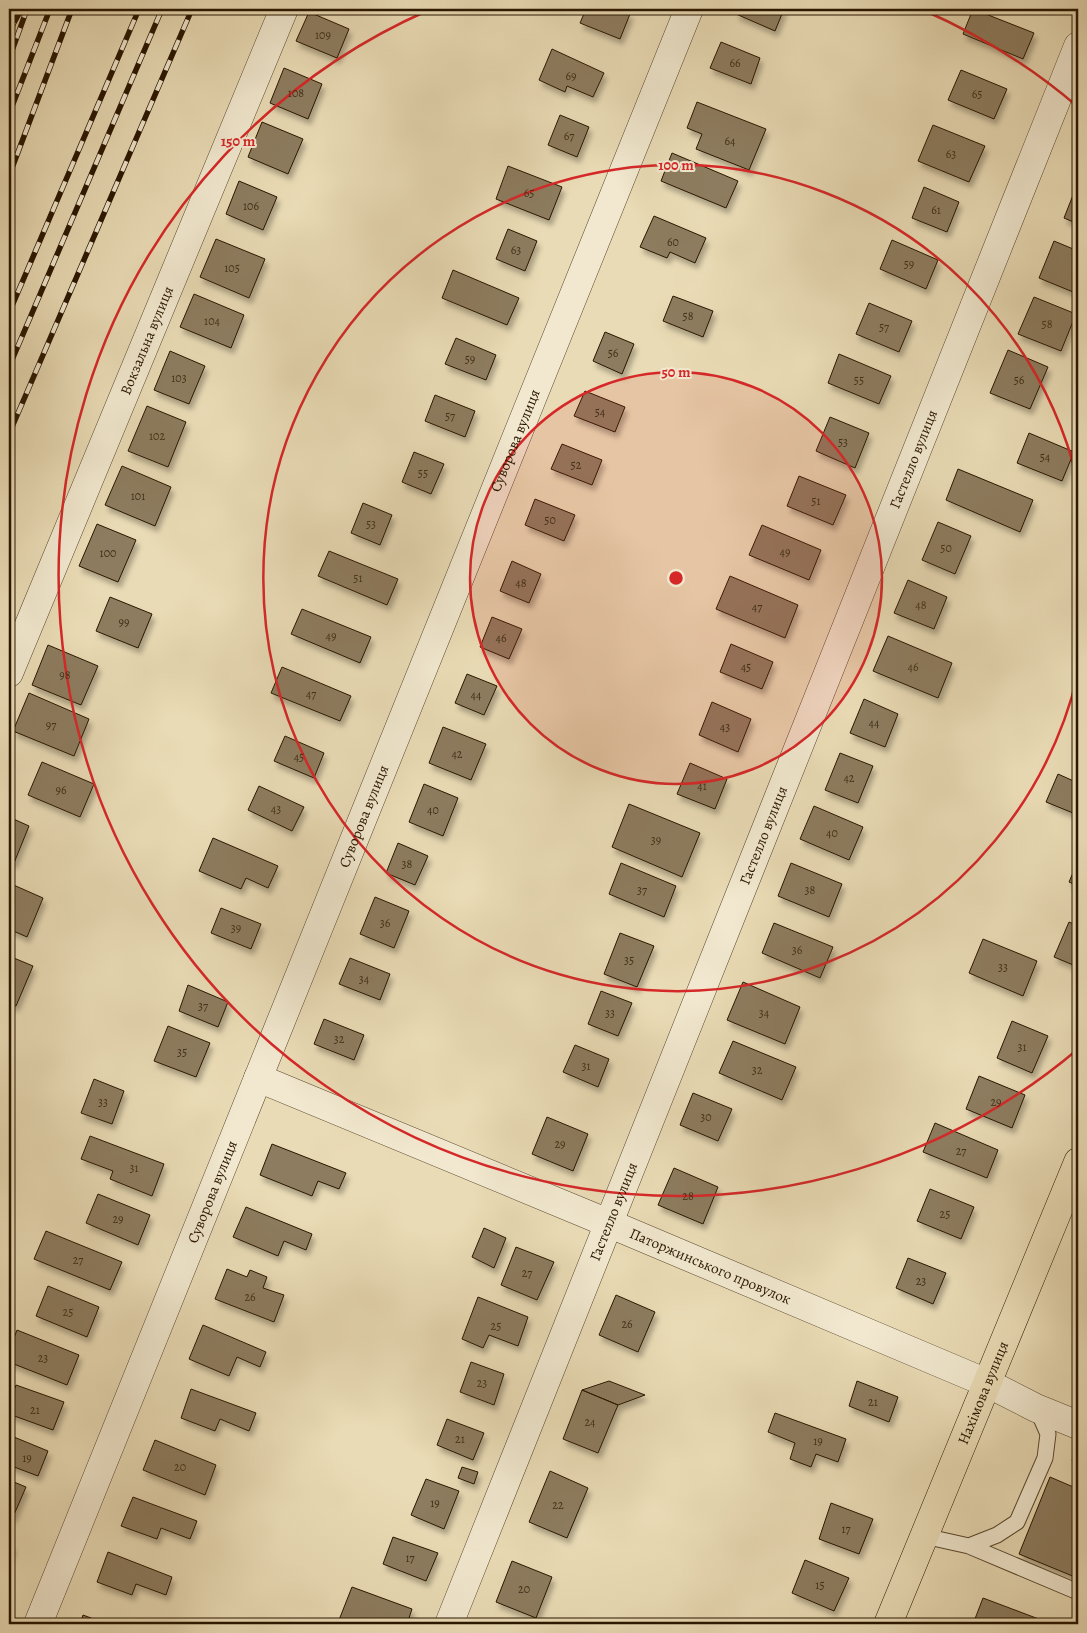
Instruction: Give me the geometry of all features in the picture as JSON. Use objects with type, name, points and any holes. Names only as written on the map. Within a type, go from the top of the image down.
[{"type":"main road","name":"Нахімова вулиця","points":[[888,1624],[1078,1162]]},
{"type":"street","name":"Вокзальна вулиця","points":[[9,673],[284,9]]},
{"type":"street","name":"Суворова вулиця","points":[[38,1624],[689,9]]},
{"type":"street","name":"Гастелло вулиця","points":[[449,1624],[1078,46]]},
{"type":"street","name":"Паторжинського провулок","points":[[258,1078],[608,1223],[987,1383],[1036,1408],[1078,1424]]},
{"type":"lane","points":[[969,1546],[997,1535],[1017,1522],[1045,1458],[1048,1434],[1036,1408]]},
{"type":"lane","points":[[924,1536],[969,1546],[1078,1592]]},
{"type":"building","points":[[586,9],[618,9],[630,14],[620,39],[580,23]]},
{"type":"building","points":[[738,9],[784,9],[775,31],[736,14]]},
{"type":"building","points":[[973,9],[1034,33],[1023,59],[963,34]]},
{"type":"building","points":[[309,12],[349,29],[337,58],[296,41]]},
{"type":"building","points":[[721,42],[760,58],[751,84],[710,68]]},
{"type":"building","points":[[552,49],[604,73],[593,97],[567,86],[565,92],[539,80]]},
{"type":"building","points":[[284,68],[322,84],[308,119],[270,103]]},
{"type":"building","points":[[961,70],[1007,89],[994,119],[948,100]]},
{"type":"building","points":[[697,102],[766,129],[749,170],[696,149],[702,134],[687,128]]},
{"type":"building","points":[[560,115],[589,127],[577,157],[548,145]]},
{"type":"building","points":[[262,122],[303,139],[288,174],[248,157]]},
{"type":"building","points":[[933,125],[985,146],[969,182],[918,161]]},
{"type":"building","points":[[672,153],[738,181],[726,208],[661,181]]},
{"type":"building","points":[[508,166],[562,187],[549,220],[496,199]]},
{"type":"building","points":[[239,181],[277,197],[263,230],[226,214]]},
{"type":"building","points":[[924,187],[959,202],[947,232],[912,218]]},
{"type":"building","points":[[1075,190],[1078,191],[1078,224],[1064,218]]},
{"type":"building","points":[[654,216],[706,238],[695,263],[670,252],[667,258],[640,247]]},
{"type":"building","points":[[508,229],[537,241],[525,271],[496,259]]},
{"type":"building","points":[[216,239],[265,259],[249,298],[200,277]]},
{"type":"building","points":[[892,240],[938,260],[926,289],[880,269]]},
{"type":"building","points":[[1054,241],[1078,251],[1078,294],[1039,278]]},
{"type":"building","points":[[453,270],[519,298],[507,325],[442,298]]},
{"type":"building","points":[[194,294],[244,315],[231,348],[180,327]]},
{"type":"building","points":[[673,296],[713,311],[703,337],[663,321]]},
{"type":"building","points":[[1034,297],[1076,314],[1061,351],[1018,334]]},
{"type":"building","points":[[869,303],[912,321],[899,352],[856,334]]},
{"type":"building","points":[[605,332],[634,344],[622,374],[593,361]]},
{"type":"building","points":[[456,338],[496,355],[486,380],[445,364]]},
{"type":"building","points":[[1008,350],[1048,367],[1030,409],[990,393]]},
{"type":"building","points":[[170,351],[205,366],[189,404],[154,390]]},
{"type":"building","points":[[839,354],[891,376],[879,404],[828,383]]},
{"type":"building","points":[[585,391],[625,407],[615,432],[574,416]]},
{"type":"building","points":[[435,395],[475,411],[465,437],[425,421]]},
{"type":"building","points":[[147,406],[186,422],[168,467],[128,451]]},
{"type":"building","points":[[830,417],[869,433],[855,468],[816,451]]},
{"type":"building","points":[[1029,433],[1074,452],[1062,481],[1017,463]]},
{"type":"building","points":[[562,444],[602,460],[592,485],[551,469]]},
{"type":"building","points":[[414,452],[444,464],[431,494],[402,482]]},
{"type":"building","points":[[122,466],[171,487],[155,526],[105,505]]},
{"type":"building","points":[[958,469],[1033,500],[1020,532],[946,500]]},
{"type":"building","points":[[799,476],[846,495],[833,525],[787,506]]},
{"type":"building","points":[[535,499],[575,515],[564,541],[525,525]]},
{"type":"building","points":[[363,503],[392,515],[380,545],[351,533]]},
{"type":"building","points":[[938,522],[971,536],[955,574],[922,560]]},
{"type":"building","points":[[97,524],[136,540],[118,582],[79,566]]},
{"type":"building","points":[[762,525],[821,550],[809,580],[749,555]]},
{"type":"building","points":[[329,551],[398,579],[387,605],[318,576]]},
{"type":"building","points":[[512,561],[541,574],[529,603],[500,591]]},
{"type":"building","points":[[730,576],[798,605],[785,638],[716,609]]},
{"type":"building","points":[[908,580],[947,597],[934,629],[894,613]]},
{"type":"building","points":[[110,597],[152,614],[138,648],[96,631]]},
{"type":"building","points":[[302,609],[371,637],[360,663],[291,634]]},
{"type":"building","points":[[492,617],[522,629],[509,659],[480,647]]},
{"type":"building","points":[[888,636],[952,663],[938,698],[873,671]]},
{"type":"building","points":[[731,644],[773,662],[762,689],[720,672]]},
{"type":"building","points":[[48,645],[98,666],[81,705],[32,685]]},
{"type":"building","points":[[282,667],[351,696],[340,721],[271,693]]},
{"type":"building","points":[[467,674],[497,686],[484,715],[455,703]]},
{"type":"building","points":[[29,693],[89,719],[74,756],[13,731]]},
{"type":"building","points":[[864,699],[898,714],[885,747],[850,733]]},
{"type":"building","points":[[712,702],[751,719],[738,752],[699,735]]},
{"type":"building","points":[[443,727],[486,744],[471,780],[429,763]]},
{"type":"building","points":[[285,736],[324,753],[314,778],[274,761]]},
{"type":"building","points":[[840,753],[873,766],[858,803],[825,790]]},
{"type":"building","points":[[42,762],[94,784],[80,817],[28,795]]},
{"type":"building","points":[[690,763],[727,779],[715,809],[677,794]]},
{"type":"building","points":[[1058,774],[1078,783],[1078,815],[1046,802]]},
{"type":"building","points":[[424,784],[458,798],[443,836],[409,822]]},
{"type":"building","points":[[259,786],[304,807],[292,831],[248,810]]},
{"type":"building","points":[[629,804],[700,833],[682,877],[612,847]]},
{"type":"building","points":[[814,806],[863,827],[849,860],[800,839]]},
{"type":"building","points":[[9,817],[29,826],[14,863],[9,861]]},
{"type":"building","points":[[213,838],[278,866],[268,888],[246,878],[241,889],[199,871]]},
{"type":"building","points":[[398,843],[428,856],[415,885],[386,873]]},
{"type":"building","points":[[1078,861],[1078,886],[1069,882]]},
{"type":"building","points":[[621,863],[676,886],[664,917],[609,894]]},
{"type":"building","points":[[791,863],[842,884],[829,917],[778,896]]},
{"type":"building","points":[[9,883],[43,898],[27,937],[9,929]]},
{"type":"building","points":[[375,897],[409,911],[394,948],[360,934]]},
{"type":"building","points":[[221,908],[261,924],[251,949],[211,933]]},
{"type":"building","points":[[1069,922],[1078,926],[1078,967],[1054,957]]},
{"type":"building","points":[[774,923],[833,947],[820,978],[762,953]]},
{"type":"building","points":[[620,933],[654,946],[637,987],[604,974]]},
{"type":"building","points":[[983,939],[1037,961],[1023,996],[969,973]]},
{"type":"building","points":[[9,956],[33,966],[16,1006],[9,1003]]},
{"type":"building","points":[[350,958],[390,974],[380,1000],[339,984]]},
{"type":"building","points":[[743,982],[800,1007],[785,1044],[727,1020]]},
{"type":"building","points":[[188,985],[228,1002],[218,1027],[179,1011]]},
{"type":"building","points":[[601,991],[632,1003],[618,1036],[588,1024]]},
{"type":"building","points":[[324,1019],[364,1035],[354,1060],[314,1044]]},
{"type":"building","points":[[1012,1021],[1048,1036],[1032,1073],[997,1058]]},
{"type":"building","points":[[168,1026],[210,1043],[196,1077],[154,1061]]},
{"type":"building","points":[[733,1041],[796,1067],[782,1100],[719,1073]]},
{"type":"building","points":[[575,1045],[609,1059],[598,1087],[563,1072]]},
{"type":"building","points":[[979,1076],[1025,1095],[1012,1128],[966,1109]]},
{"type":"building","points":[[94,1079],[124,1091],[112,1124],[81,1113]]},
{"type":"building","points":[[693,1093],[732,1109],[718,1141],[680,1125]]},
{"type":"building","points":[[547,1117],[588,1134],[573,1171],[532,1154]]},
{"type":"building","points":[[935,1123],[998,1150],[987,1178],[923,1152]]},
{"type":"building","points":[[90,1136],[164,1164],[152,1196],[110,1179],[113,1171],[81,1159]]},
{"type":"building","points":[[272,1144],[346,1173],[339,1189],[318,1181],[312,1196],[260,1175]]},
{"type":"building","points":[[674,1168],[718,1187],[703,1224],[658,1205]]},
{"type":"building","points":[[930,1189],[974,1207],[961,1239],[917,1221]]},
{"type":"building","points":[[98,1194],[150,1215],[138,1245],[86,1223]]},
{"type":"building","points":[[246,1207],[312,1234],[306,1250],[284,1241],[278,1256],[233,1237]]},
{"type":"building","points":[[484,1228],[506,1238],[494,1268],[472,1257]]},
{"type":"building","points":[[46,1231],[122,1262],[110,1290],[34,1259]]},
{"type":"building","points":[[516,1247],[554,1262],[537,1300],[501,1285]]},
{"type":"building","points":[[908,1258],[946,1273],[933,1304],[896,1288]]},
{"type":"building","points":[[227,1269],[247,1277],[250,1270],[267,1277],[263,1288],[284,1295],[274,1322],[215,1299]]},
{"type":"building","points":[[48,1286],[99,1307],[87,1337],[36,1316]]},
{"type":"building","points":[[616,1295],[655,1312],[638,1352],[599,1335]]},
{"type":"building","points":[[478,1297],[528,1317],[518,1346],[489,1335],[483,1348],[462,1339]]},
{"type":"building","points":[[203,1325],[266,1352],[260,1367],[237,1357],[229,1376],[189,1359]]},
{"type":"building","points":[[17,1330],[79,1355],[67,1385],[9,1362],[9,1351]]},
{"type":"building","points":[[471,1362],[504,1374],[494,1405],[460,1392]]},
{"type":"building","points":[[609,1381],[645,1395],[618,1405],[582,1390]]},
{"type":"building","points":[[857,1381],[898,1397],[889,1422],[849,1406]]},
{"type":"building","points":[[16,1385],[64,1402],[53,1430],[9,1414],[9,1405]]},
{"type":"building","points":[[191,1389],[256,1413],[249,1431],[220,1419],[215,1431],[181,1418]]},
{"type":"building","points":[[582,1390],[618,1405],[598,1453],[563,1439]]},
{"type":"building","points":[[775,1413],[846,1439],[838,1462],[816,1454],[811,1467],[790,1459],[795,1443],[768,1432]]},
{"type":"building","points":[[447,1419],[484,1433],[473,1460],[437,1445]]},
{"type":"building","points":[[9,1435],[48,1451],[38,1476],[9,1465]]},
{"type":"building","points":[[155,1440],[216,1465],[205,1495],[143,1470]]},
{"type":"building","points":[[1078,1444],[1078,1462],[1072,1460]]},
{"type":"building","points":[[462,1467],[478,1472],[474,1484],[458,1478]]},
{"type":"building","points":[[550,1471],[588,1488],[567,1538],[529,1522]]},
{"type":"building","points":[[1050,1477],[1078,1489],[1078,1568],[1075,1577],[1019,1554]]},
{"type":"building","points":[[426,1479],[459,1491],[444,1529],[411,1515]]},
{"type":"building","points":[[9,1480],[26,1487],[13,1517],[9,1516]]},
{"type":"building","points":[[133,1497],[197,1521],[190,1539],[161,1528],[157,1539],[121,1526]]},
{"type":"building","points":[[831,1503],[873,1519],[859,1554],[819,1539]]},
{"type":"building","points":[[393,1537],[438,1553],[426,1581],[383,1564]]},
{"type":"building","points":[[9,1545],[13,1546],[9,1557]]},
{"type":"building","points":[[108,1552],[172,1577],[166,1595],[136,1584],[132,1595],[97,1582]]},
{"type":"building","points":[[805,1560],[849,1578],[834,1611],[792,1593]]},
{"type":"building","points":[[512,1561],[552,1577],[536,1618],[496,1602]]},
{"type":"building","points":[[352,1587],[412,1609],[407,1624],[351,1624],[339,1620]]},
{"type":"building","points":[[983,1598],[1044,1621],[1043,1624],[973,1624]]},
{"type":"building","points":[[83,1615],[107,1624],[80,1624]]},
{"type":"railway","points":[[9,59],[27,9]]},
{"type":"railway","points":[[9,114],[50,9]]},
{"type":"railway","points":[[9,176],[72,9]]},
{"type":"railway","points":[[9,313],[139,9]]},
{"type":"railway","points":[[9,367],[162,9]]},
{"type":"railway","points":[[9,434],[192,9]]},
{"type":"railway","points":[[9,32],[21,10]]}]
